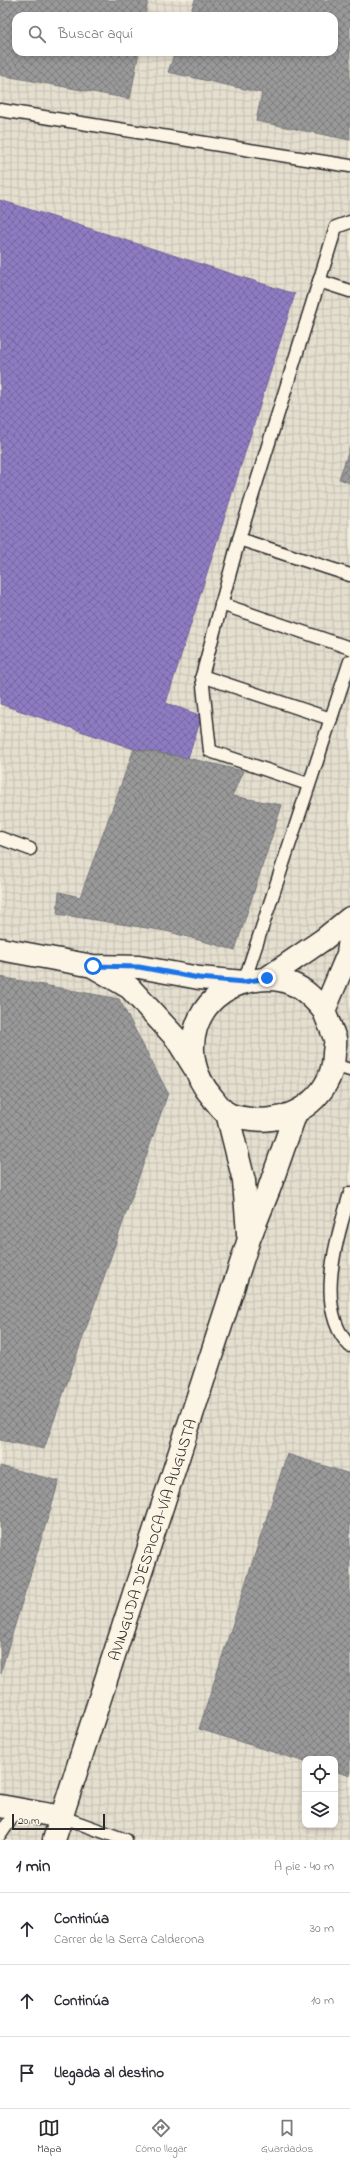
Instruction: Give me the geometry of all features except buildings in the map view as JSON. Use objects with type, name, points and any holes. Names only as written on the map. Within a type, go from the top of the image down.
[{"type":"street","points":[[267,978],[324,939],[350,918]]},
{"type":"street","points":[[324,1011],[348,954],[350,938]]},
{"type":"street","points":[[0,949],[93,966],[139,967],[199,978],[244,982]]},
{"type":"street","points":[[93,966],[130,988],[176,1038],[194,1067],[203,1087],[227,1113],[244,1181],[249,1239]]},
{"type":"street","points":[[194,1067],[192,1045],[197,1023],[208,1004],[225,990],[244,982],[267,978],[291,983],[312,997],[324,1011],[335,1040],[342,1067],[307,1106],[285,1118],[261,1120],[227,1113]]},
{"type":"street","name":"AVINGUDA D'ESPIOCA-VÍA AUGUSTA","points":[[54,1840],[249,1239],[269,1189],[296,1112]]},
{"type":"street","points":[[9,1807],[62,1817]]},
{"type":"lane","points":[[0,110],[350,166]]},
{"type":"lane","points":[[308,784],[210,751],[202,676],[239,539],[336,227],[350,222]]},
{"type":"lane","points":[[319,281],[350,291]]},
{"type":"lane","points":[[239,539],[350,575]]},
{"type":"lane","points":[[221,604],[350,648]]},
{"type":"lane","points":[[244,982],[259,942],[308,784],[350,661]]},
{"type":"lane","points":[[202,676],[330,719]]},
{"type":"lane","points":[[0,838],[30,849]]},
{"type":"lane","points":[[350,1192],[332,1262],[332,1314],[350,1346]]},
{"type":"lane","points":[[0,1835],[9,1807]]},
{"type":"lane","points":[[62,1817],[126,1840]]},
{"type":"shaded area","points":[[0,0],[350,0],[350,1840],[0,1840]]},
{"type":"route","points":[[93,966],[139,967],[199,978],[244,982],[267,978]]}]
